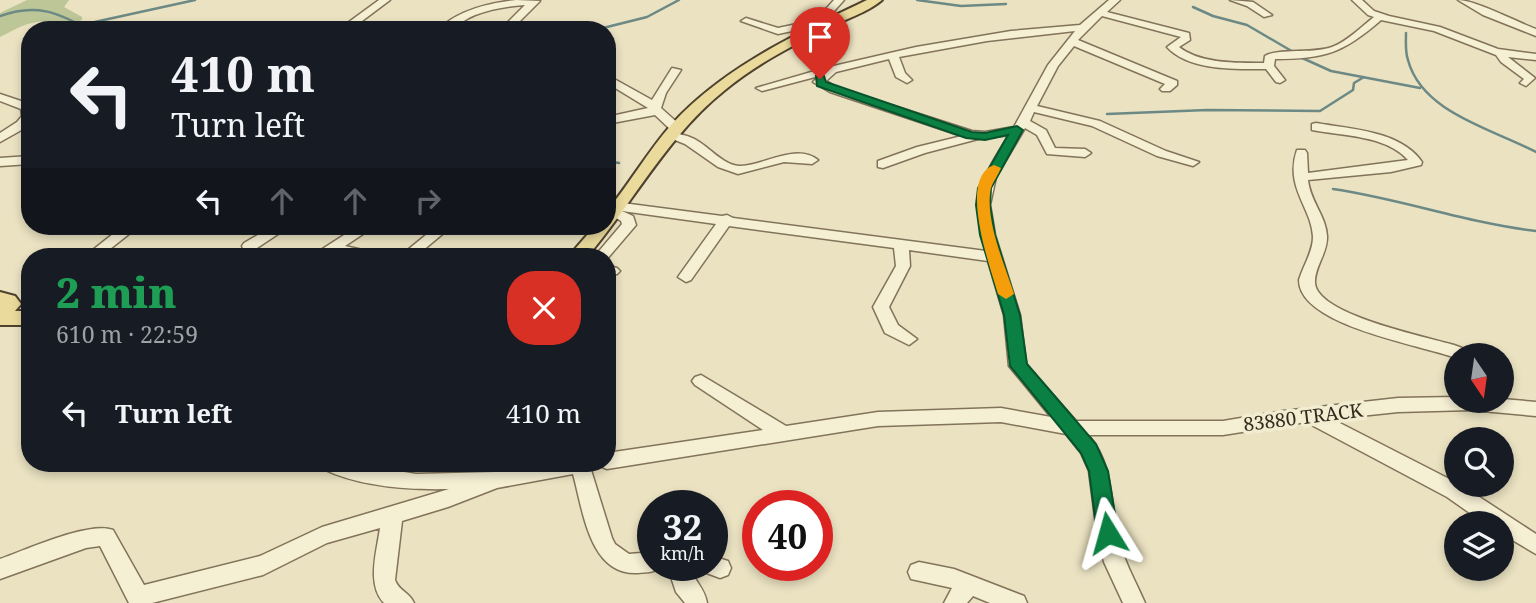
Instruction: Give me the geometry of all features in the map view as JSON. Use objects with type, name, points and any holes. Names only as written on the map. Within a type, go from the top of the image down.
[{"type":"main road","points":[[616,207],[673,132],[720,86],[750,65],[823,23],[876,0]]},
{"type":"main road","points":[[3,310],[21,311]]},
{"type":"main road","points":[[3,310],[21,315]]},
{"type":"street","points":[[356,21],[385,0]]},
{"type":"street","points":[[746,21],[776,31],[823,23],[839,0]]},
{"type":"street","points":[[1115,0],[1083,28],[1053,65],[985,188],[983,205],[994,257],[1012,315],[1018,366],[1089,449],[1099,471],[1115,562],[1134,603]]},
{"type":"street","points":[[1236,0],[1250,4],[1267,15]]},
{"type":"street","points":[[1357,0],[1371,13],[1385,18],[1437,29],[1500,53],[1536,57]]},
{"type":"street","points":[[1463,0],[1486,13],[1536,33]]},
{"type":"street","points":[[454,21],[506,3],[535,1]]},
{"type":"street","points":[[514,21],[535,1]]},
{"type":"street","points":[[1101,13],[1185,35],[1186,38],[1172,47],[1185,55],[1220,63],[1269,66]]},
{"type":"street","points":[[1280,80],[1269,66],[1268,58],[1274,54],[1297,56],[1334,50],[1353,39],[1376,18],[1385,18]]},
{"type":"street","points":[[762,88],[832,69],[960,42],[1083,28]]},
{"type":"street","points":[[1071,41],[1173,83],[1166,89]]},
{"type":"street","points":[[1500,53],[1530,78],[1526,83]]},
{"type":"street","points":[[893,55],[900,75],[907,80]]},
{"type":"street","points":[[832,69],[820,79],[821,84],[976,136]]},
{"type":"street","points":[[657,110],[664,85],[676,71]]},
{"type":"street","points":[[616,82],[657,110],[673,132],[723,164],[738,170],[784,158],[812,160]]},
{"type":"street","points":[[0,97],[21,106]]},
{"type":"street","points":[[616,119],[657,110]]},
{"type":"street","points":[[883,164],[1024,120],[1086,119],[1134,139],[1160,155],[1193,162]]},
{"type":"street","points":[[1024,120],[1042,133],[1051,151],[1085,153]]},
{"type":"street","points":[[0,138],[21,124]]},
{"type":"street","points":[[1303,177],[1391,168],[1416,162],[1412,154],[1396,145],[1316,127]]},
{"type":"street","points":[[1301,153],[1303,193],[1320,234],[1320,243],[1307,286],[1316,302],[1347,320],[1444,346]]},
{"type":"street","points":[[0,162],[21,161]]},
{"type":"street","points":[[616,214],[727,219],[994,257]]},
{"type":"street","points":[[609,248],[629,225],[628,219],[616,215]]},
{"type":"street","points":[[686,277],[727,219]]},
{"type":"street","points":[[103,248],[120,235]]},
{"type":"street","points":[[250,248],[268,235]]},
{"type":"street","points":[[332,247],[353,235]]},
{"type":"street","points":[[417,248],[434,235]]},
{"type":"street","points":[[901,245],[903,265],[881,307],[891,329],[909,338]]},
{"type":"street","points":[[332,247],[336,248]]},
{"type":"street","points":[[701,381],[784,434]]},
{"type":"street","name":"83880 TRACK","points":[[1514,402],[1536,409]]},
{"type":"street","name":"83880 TRACK","points":[[616,460],[878,419],[1001,415],[1070,428],[1223,428],[1398,405],[1444,404]]},
{"type":"street","points":[[1308,415],[1454,491],[1482,511]]},
{"type":"street","points":[[358,472],[416,482],[495,480],[538,472]]},
{"type":"street","points":[[584,472],[608,551],[625,564],[637,563]]},
{"type":"street","points":[[0,569],[86,539],[106,536],[140,601],[157,590],[263,565],[322,536],[392,517],[495,480]]},
{"type":"street","points":[[392,517],[383,580],[389,594],[403,603]]},
{"type":"street","points":[[1514,532],[1536,545]]},
{"type":"street","points":[[919,572],[954,579],[962,594],[1016,603]]},
{"type":"street","points":[[683,581],[695,595],[696,603]]},
{"type":"green space","points":[[27,0],[69,0],[64,7],[82,17],[82,20],[21,21],[21,27],[0,37],[0,13]]},
{"type":"waterway","points":[[99,21],[195,0]]},
{"type":"waterway","points":[[616,25],[647,17],[679,0]]},
{"type":"waterway","points":[[917,0],[961,6],[1006,4]]},
{"type":"waterway","points":[[1193,7],[1213,16],[1247,25],[1295,53]]},
{"type":"waterway","points":[[0,16],[35,10],[46,11],[72,21]]},
{"type":"waterway","points":[[1406,33],[1408,60],[1416,78],[1428,93],[1461,117],[1536,152]]},
{"type":"waterway","points":[[1300,57],[1331,71],[1364,77]]},
{"type":"waterway","points":[[1107,114],[1207,110],[1320,111],[1353,90],[1354,83],[1364,77]]},
{"type":"waterway","points":[[1364,77],[1420,88]]},
{"type":"waterway","points":[[1333,189],[1536,231]]},
{"type":"slow traffic","points":[[994,168],[985,188],[983,205],[988,235],[1006,294]]},
{"type":"route","points":[[820,79],[821,84],[834,90],[971,135],[981,137],[1017,130],[985,188],[983,205],[988,235],[1009,301],[1018,366],[1089,449],[1099,471],[1108,533]]}]
